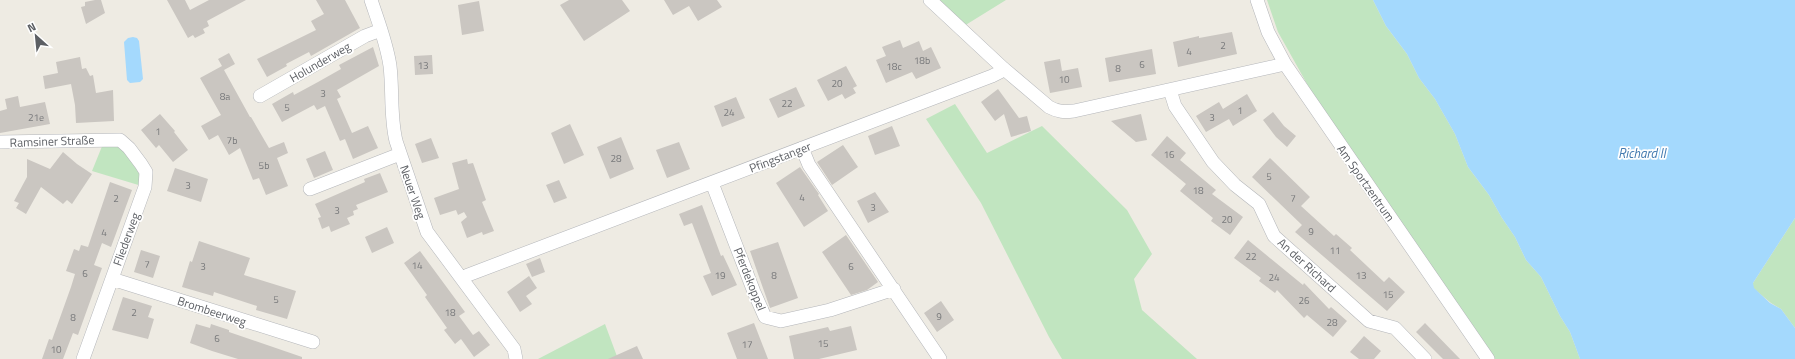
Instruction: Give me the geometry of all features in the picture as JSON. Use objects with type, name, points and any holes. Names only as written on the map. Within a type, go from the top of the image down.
[{"type":"street","name":"Neuer Weg","points":[[371,0],[390,66],[393,130],[427,232],[514,349],[516,359]]},
{"type":"street","points":[[930,0],[1003,68],[1055,111],[1074,111],[1285,64]]},
{"type":"street","name":"Am Sportzentrum","points":[[1257,0],[1268,32],[1285,64],[1488,359]]},
{"type":"street","name":"Holunderweg","points":[[260,96],[365,36],[380,30]]},
{"type":"street","name":"Pfingstanger","points":[[462,279],[468,275],[992,76],[1000,72],[1003,68]]},
{"type":"street","name":"An der Richard","points":[[1170,90],[1175,106],[1213,162],[1235,185],[1259,204],[1274,236],[1369,321],[1395,328],[1425,359]]},
{"type":"street","name":"Ramsiner Straße","points":[[0,142],[105,139]]},
{"type":"street","name":"Fliederweg","points":[[83,359],[145,187],[146,174],[141,164],[129,148],[120,140],[105,139]]},
{"type":"street","points":[[802,148],[810,165],[940,359]]},
{"type":"street","points":[[310,189],[400,154]]},
{"type":"street","name":"Pferdekoppel","points":[[712,183],[754,292],[766,317],[782,321],[830,310],[894,289]]},
{"type":"street","name":"Brombeerweg","points":[[112,279],[313,342]]},
{"type":"green space","points":[[937,0],[1006,0],[964,26]]},
{"type":"green space","points":[[1267,0],[1373,0],[1386,26],[1407,54],[1419,78],[1435,99],[1455,134],[1468,167],[1489,195],[1515,237],[1526,260],[1541,277],[1560,316],[1570,332],[1580,359],[1495,359],[1311,91],[1278,32]]},
{"type":"green space","points":[[955,104],[987,153],[1042,126],[1127,210],[1152,254],[1134,279],[1142,310],[1197,359],[1062,359],[1049,337],[981,203],[926,119]]},
{"type":"green space","points":[[105,139],[129,148],[145,187],[92,171]]},
{"type":"green space","points":[[1795,218],[1795,328],[1781,309],[1753,288],[1753,283]]},
{"type":"green space","points":[[605,324],[618,359],[538,359]]},
{"type":"water","name":"Richard II","points":[[1373,0],[1795,0],[1795,218],[1753,283],[1754,288],[1770,303],[1781,309],[1795,328],[1795,359],[1580,359],[1570,332],[1560,316],[1541,277],[1526,260],[1515,237],[1489,195],[1468,167],[1455,134],[1435,99],[1419,78],[1407,54],[1386,26]]},
{"type":"water","points":[[128,38],[137,38],[139,41],[143,79],[140,82],[130,83],[127,80],[124,42]]},
{"type":"building","points":[[101,0],[105,13],[86,24],[81,7],[85,6],[85,2]]},
{"type":"building","points":[[167,0],[185,0],[190,10],[209,0],[246,0],[207,21],[209,26],[203,29],[205,33],[195,38],[193,35],[188,38]]},
{"type":"building","points":[[316,0],[345,0],[360,28],[311,56],[309,52],[286,64],[287,66],[267,77],[257,59],[316,30],[311,21],[324,14]]},
{"type":"building","points":[[569,0],[622,0],[630,11],[584,41],[560,5]]},
{"type":"building","points":[[664,0],[717,0],[722,7],[698,21],[689,6],[673,15]]},
{"type":"building","points":[[479,1],[484,31],[462,35],[458,5]]},
{"type":"building","points":[[1232,32],[1237,54],[1178,67],[1173,42],[1199,36],[1199,38]]},
{"type":"building","points":[[900,40],[903,48],[919,41],[923,51],[931,47],[941,68],[916,79],[912,72],[886,83],[876,60],[886,56],[882,47]]},
{"type":"building","points":[[373,47],[379,66],[337,90],[341,97],[337,99],[352,133],[368,126],[378,148],[353,159],[345,139],[340,141],[325,106],[317,110],[314,105],[282,122],[272,104],[293,92],[294,95],[318,82],[341,69],[339,65]]},
{"type":"building","points":[[1152,49],[1156,74],[1109,82],[1105,58]]},
{"type":"building","points":[[229,53],[235,64],[224,70],[250,117],[269,148],[284,142],[288,153],[277,158],[288,186],[266,195],[259,178],[253,180],[240,148],[229,155],[218,135],[209,140],[201,126],[221,115],[200,78],[222,66],[218,59]]},
{"type":"building","points":[[432,55],[433,74],[415,75],[414,56]]},
{"type":"building","points":[[80,57],[82,69],[86,68],[90,76],[93,75],[96,93],[113,90],[114,121],[76,123],[75,105],[71,84],[45,89],[43,76],[58,73],[56,62]]},
{"type":"building","points":[[1060,59],[1062,71],[1078,68],[1082,87],[1050,93],[1044,62]]},
{"type":"building","points":[[846,66],[857,86],[853,88],[856,93],[845,99],[842,94],[828,101],[817,80]]},
{"type":"building","points":[[796,87],[805,106],[778,118],[769,99]]},
{"type":"building","points":[[998,89],[1019,118],[1027,116],[1031,131],[1011,137],[1004,114],[995,121],[981,102]]},
{"type":"building","points":[[1247,94],[1257,111],[1233,126],[1229,119],[1206,132],[1196,116],[1219,102],[1223,109]]},
{"type":"building","points":[[18,96],[20,107],[45,102],[50,124],[0,133],[0,111],[7,109],[5,99]]},
{"type":"building","points":[[736,97],[745,118],[722,127],[714,106]]},
{"type":"building","points":[[1273,112],[1284,126],[1296,136],[1287,147],[1276,137],[1263,120]]},
{"type":"building","points":[[160,114],[175,131],[174,132],[188,150],[173,162],[159,145],[156,148],[141,130]]},
{"type":"building","points":[[1141,114],[1147,140],[1136,142],[1111,121]]},
{"type":"building","points":[[570,124],[584,155],[564,164],[551,133]]},
{"type":"building","points":[[892,126],[900,146],[875,155],[868,136]]},
{"type":"building","points":[[1167,136],[1186,153],[1180,160],[1216,190],[1212,194],[1243,217],[1230,235],[1211,221],[1213,218],[1180,191],[1186,184],[1151,155]]},
{"type":"building","points":[[621,137],[634,169],[610,179],[597,147]]},
{"type":"building","points":[[431,138],[439,158],[422,163],[415,144]]},
{"type":"building","points":[[679,142],[690,169],[667,178],[656,150]]},
{"type":"building","points":[[843,145],[858,167],[832,185],[817,162]]},
{"type":"building","points":[[325,151],[333,170],[314,178],[306,159]]},
{"type":"building","points":[[63,152],[92,174],[72,204],[67,200],[63,204],[41,187],[26,214],[16,208],[19,203],[14,201],[27,177],[27,159],[50,169]]},
{"type":"building","points":[[1270,158],[1310,197],[1301,206],[1334,236],[1336,234],[1352,248],[1350,250],[1384,282],[1389,277],[1405,292],[1387,311],[1295,232],[1302,225],[1252,177]]},
{"type":"building","points":[[467,159],[468,164],[473,163],[486,200],[482,202],[494,231],[483,235],[482,232],[467,238],[461,222],[467,217],[464,212],[458,215],[456,210],[440,215],[434,198],[459,189],[452,163]]},
{"type":"building","points":[[800,167],[819,194],[818,195],[828,211],[804,227],[776,183]]},
{"type":"building","points":[[175,168],[208,179],[201,202],[167,191]]},
{"type":"building","points":[[380,173],[388,192],[356,205],[358,209],[353,211],[354,215],[347,218],[350,224],[331,232],[329,226],[322,229],[318,218],[321,217],[315,204],[365,182],[364,179]]},
{"type":"building","points":[[559,180],[567,198],[554,203],[546,185]]},
{"type":"building","points":[[110,182],[132,190],[111,247],[102,243],[94,265],[102,268],[78,335],[73,333],[63,359],[42,359],[49,339],[52,340],[75,274],[66,271],[74,249],[79,251],[81,245],[88,247]]},
{"type":"building","points":[[875,192],[889,212],[868,223],[857,201]]},
{"type":"building","points":[[702,205],[721,256],[723,255],[737,285],[712,296],[703,276],[711,273],[692,223],[684,226],[679,214]]},
{"type":"building","points":[[387,227],[394,243],[372,253],[365,237]]},
{"type":"building","points":[[846,235],[878,282],[867,290],[851,295],[822,252]]},
{"type":"building","points":[[1248,240],[1303,285],[1304,283],[1329,309],[1331,307],[1347,321],[1333,337],[1307,315],[1304,318],[1277,290],[1275,293],[1259,281],[1261,278],[1234,258]]},
{"type":"building","points":[[199,241],[250,258],[244,275],[296,291],[287,319],[256,310],[257,306],[214,292],[213,296],[182,287],[190,261],[192,262]]},
{"type":"building","points":[[778,242],[798,298],[770,308],[750,251]]},
{"type":"building","points":[[141,250],[160,256],[153,278],[134,272]]},
{"type":"building","points":[[420,251],[465,312],[459,316],[473,335],[479,331],[490,345],[474,357],[461,339],[455,344],[444,330],[447,328],[425,297],[427,295],[404,263]]},
{"type":"building","points":[[540,258],[545,272],[532,277],[526,264]]},
{"type":"building","points":[[529,276],[537,288],[526,296],[532,304],[520,312],[507,292]]},
{"type":"building","points":[[123,297],[152,306],[148,317],[154,319],[148,339],[112,330]]},
{"type":"building","points":[[941,301],[954,320],[937,332],[924,313]]},
{"type":"building","points":[[754,323],[768,359],[737,359],[727,333]]},
{"type":"building","points":[[1425,323],[1460,359],[1443,359],[1416,332]]},
{"type":"building","points":[[196,324],[210,328],[211,324],[229,330],[229,332],[302,357],[302,359],[238,359],[212,351],[190,343]]},
{"type":"building","points":[[851,326],[857,350],[819,359],[794,359],[789,336],[828,327],[830,331]]},
{"type":"building","points":[[1364,336],[1381,351],[1374,359],[1359,359],[1350,352]]},
{"type":"building","points":[[637,346],[643,359],[608,359]]}]
